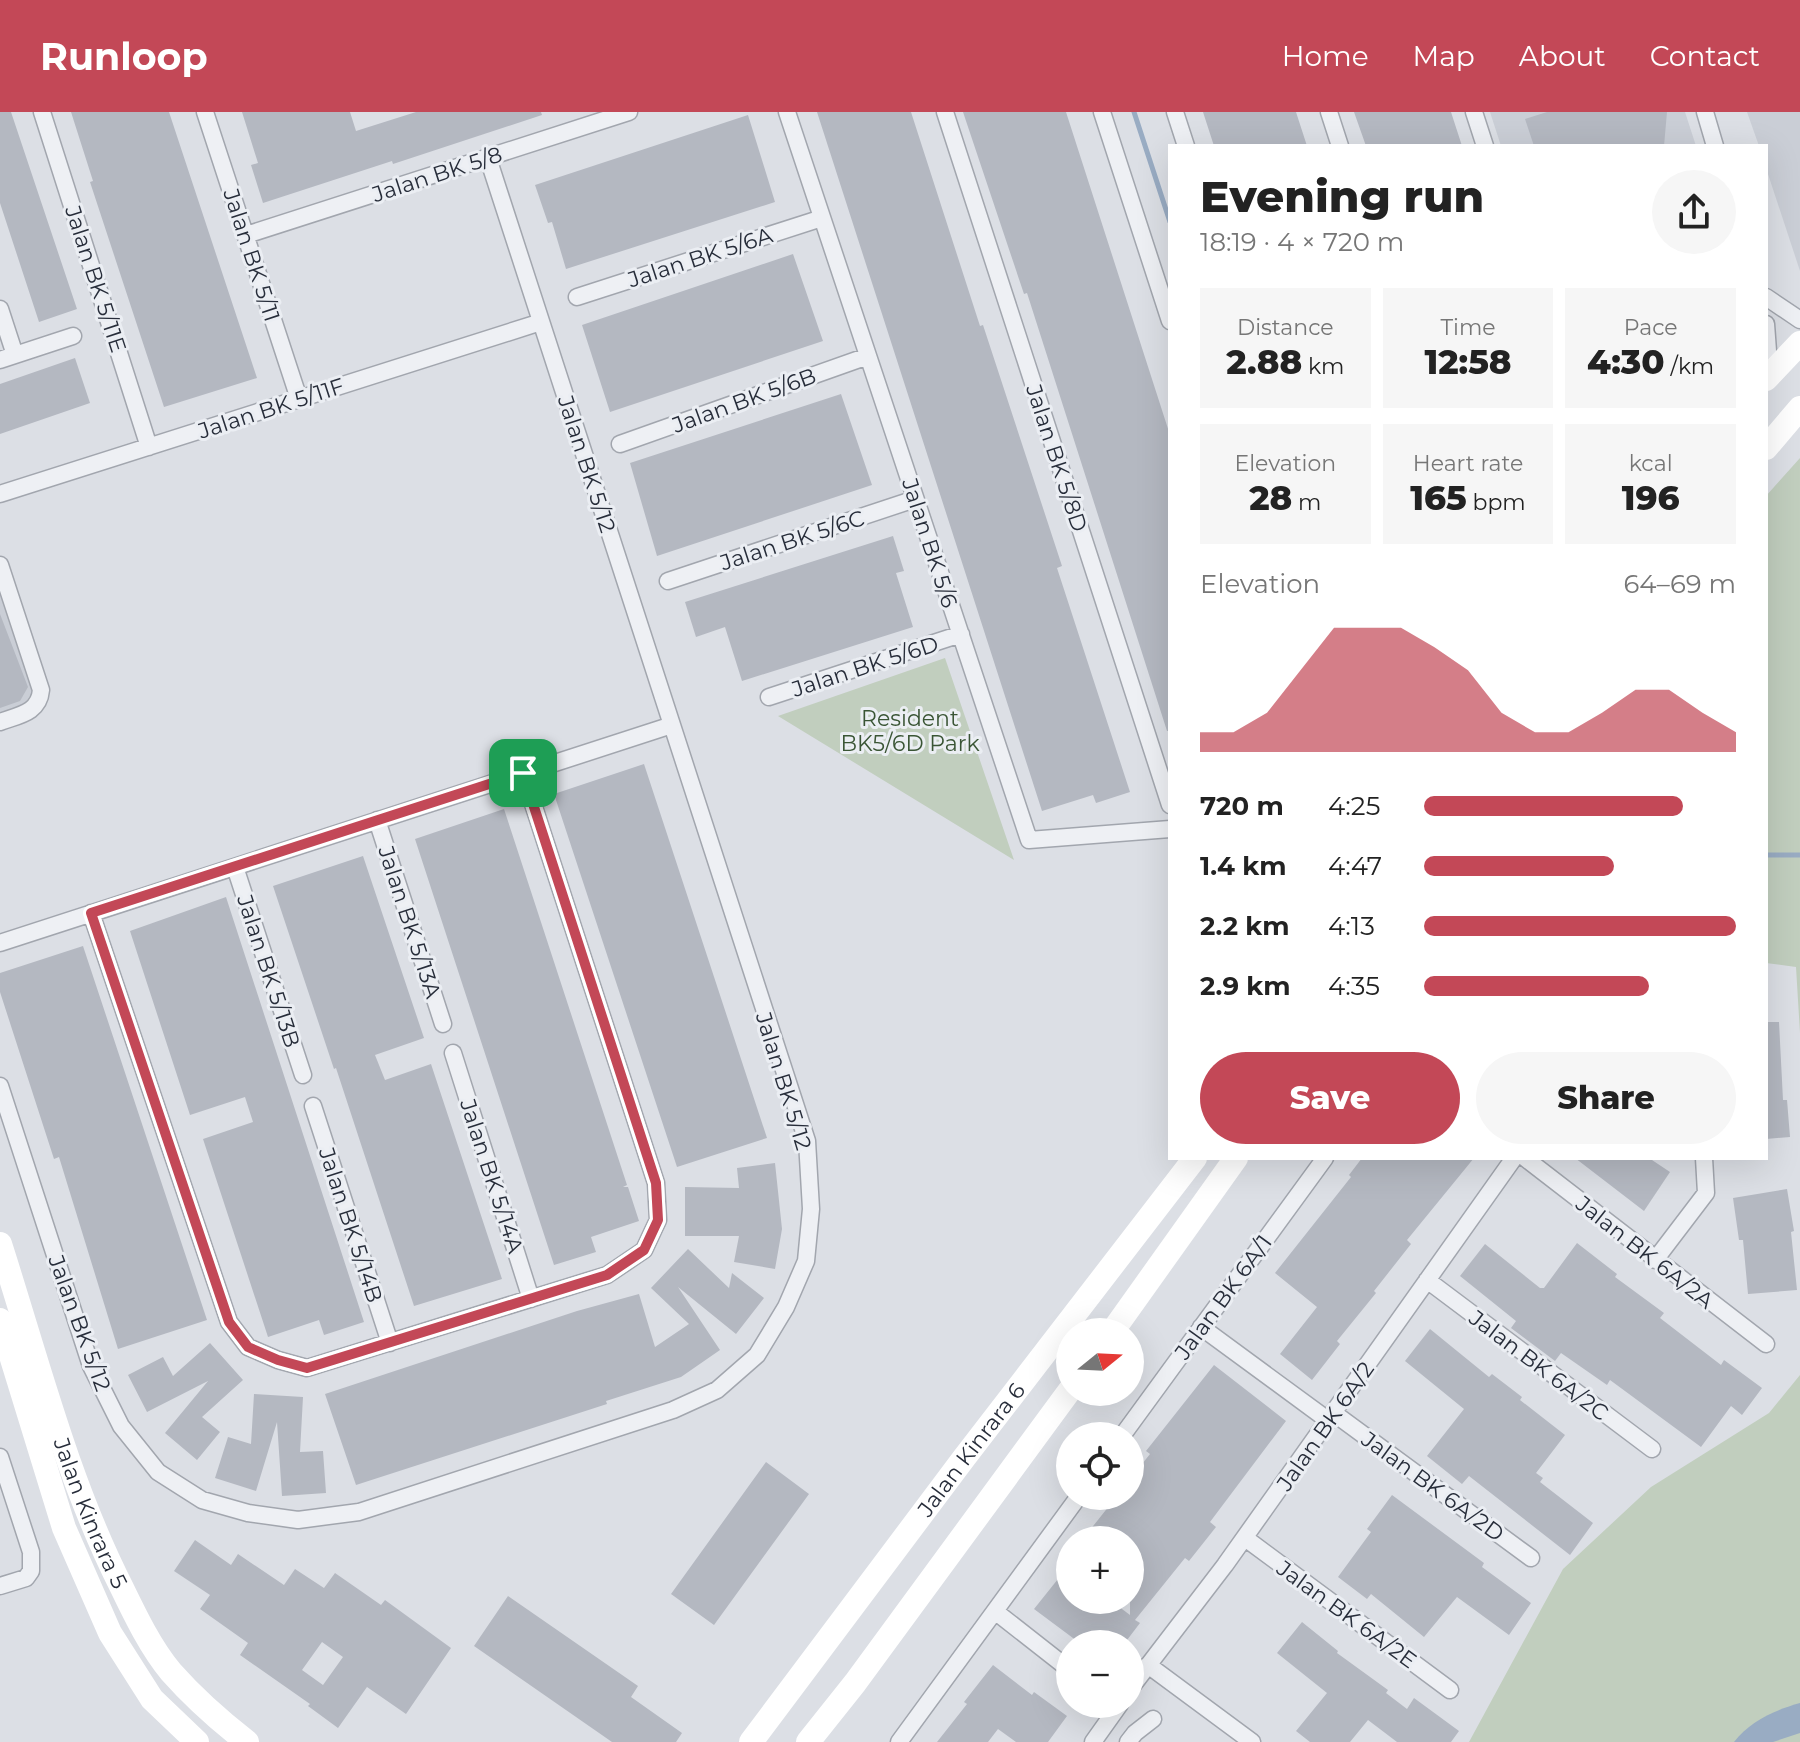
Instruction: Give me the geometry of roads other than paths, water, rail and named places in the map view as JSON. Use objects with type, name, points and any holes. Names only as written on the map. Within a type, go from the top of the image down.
[{"type":"main road","points":[[1768,377],[1800,343]]},
{"type":"main road","points":[[1768,446],[1800,408]]},
{"type":"main road","name":"Jalan Kinrara 6","points":[[751,1742],[935,1495],[1193,1160]]},
{"type":"main road","points":[[1122,1318],[1235,1160]]},
{"type":"main road","points":[[3,1255],[7,1292],[0,1318],[11,1322],[32,1346]]},
{"type":"main road","name":"Jalan Kinrara 5","points":[[3,1255],[100,1545],[138,1620],[170,1671],[219,1720],[247,1742]]},
{"type":"main road","name":"Jalan Kinrara 5","points":[[0,1318],[64,1528],[110,1633],[152,1699],[197,1742]]},
{"type":"main road","name":"Jalan Kinrara 6","points":[[808,1742],[855,1683],[1058,1406]]},
{"type":"street","name":"Jalan BK 5/11E","points":[[42,112],[149,447]]},
{"type":"street","name":"Jalan BK 5/11","points":[[205,112],[299,399]]},
{"type":"street","name":"Jalan BK 5/8","points":[[246,235],[629,112]]},
{"type":"street","name":"Jalan BK 5/6","points":[[787,112],[1029,840],[1168,829]]},
{"type":"street","name":"Jalan BK 5/8D","points":[[945,112],[1168,799]]},
{"type":"street","points":[[1102,112],[1168,315]]},
{"type":"street","points":[[1175,112],[1185,144]]},
{"type":"street","points":[[1329,112],[1339,144]]},
{"type":"street","points":[[1474,112],[1484,144]]},
{"type":"street","points":[[1705,112],[1714,144]]},
{"type":"street","name":"Jalan BK 5/12","points":[[0,1086],[91,1366],[121,1426],[158,1472],[202,1500],[248,1513],[298,1520],[359,1512],[673,1410],[717,1390],[757,1355],[786,1307],[806,1261],[811,1209],[807,1141],[488,158]]},
{"type":"street","name":"Jalan BK 5/6A","points":[[577,297],[822,218]]},
{"type":"street","points":[[1768,298],[1800,320]]},
{"type":"street","points":[[0,309],[8,357],[73,336]]},
{"type":"street","name":"Jalan BK 5/11F","points":[[0,494],[541,322]]},
{"type":"street","name":"Jalan BK 5/6B","points":[[620,444],[868,356]]},
{"type":"street","name":"Jalan BK 5/6C","points":[[668,581],[915,499]]},
{"type":"street","points":[[0,565],[41,690],[36,707],[0,722]]},
{"type":"street","name":"Jalan BK 5/6D","points":[[769,697],[961,634]]},
{"type":"street","points":[[0,943],[672,725]]},
{"type":"street","points":[[91,913],[229,1322],[248,1347],[307,1368],[607,1275],[644,1250],[658,1220],[656,1183],[523,773]]},
{"type":"street","name":"Jalan BK 5/13A","points":[[377,820],[443,1024]]},
{"type":"street","name":"Jalan BK 5/13B","points":[[235,867],[303,1075]]},
{"type":"street","name":"Jalan BK 5/14A","points":[[453,1053],[531,1299]]},
{"type":"street","name":"Jalan BK 5/14B","points":[[313,1106],[390,1343]]},
{"type":"street","name":"Jalan BK 6A/1","points":[[1132,1422],[1324,1160]]},
{"type":"street","name":"Jalan BK 6A/2","points":[[1144,1670],[1245,1538],[1513,1160]]},
{"type":"street","name":"Jalan BK 6A/2A","points":[[1528,1160],[1766,1344]]},
{"type":"street","points":[[1655,1260],[1706,1193],[1704,1160]]},
{"type":"street","name":"Jalan BK 6A/2C","points":[[1427,1280],[1652,1449]]},
{"type":"street","name":"Jalan BK 6A/2D","points":[[1201,1327],[1531,1558]]},
{"type":"street","points":[[0,1457],[32,1563],[26,1578],[0,1586]]},
{"type":"street","points":[[899,1742],[1069,1510]]},
{"type":"street","name":"Jalan BK 6A/2E","points":[[1245,1538],[1450,1690]]},
{"type":"street","points":[[996,1612],[1056,1659]]},
{"type":"street","points":[[1148,1665],[1252,1742]]},
{"type":"street","points":[[1093,1742],[1109,1718]]},
{"type":"street","points":[[1128,1742],[1153,1719]]},
{"type":"water","points":[[1800,1703],[1800,1733],[1773,1742],[1734,1742],[1764,1717]]},
{"type":"waterway","points":[[1134,112],[1168,216]]},
{"type":"waterway","points":[[1768,855],[1800,855]]},
{"type":"park label","name":"Resident BK5/6D Park","points":[[910,730]]}]
